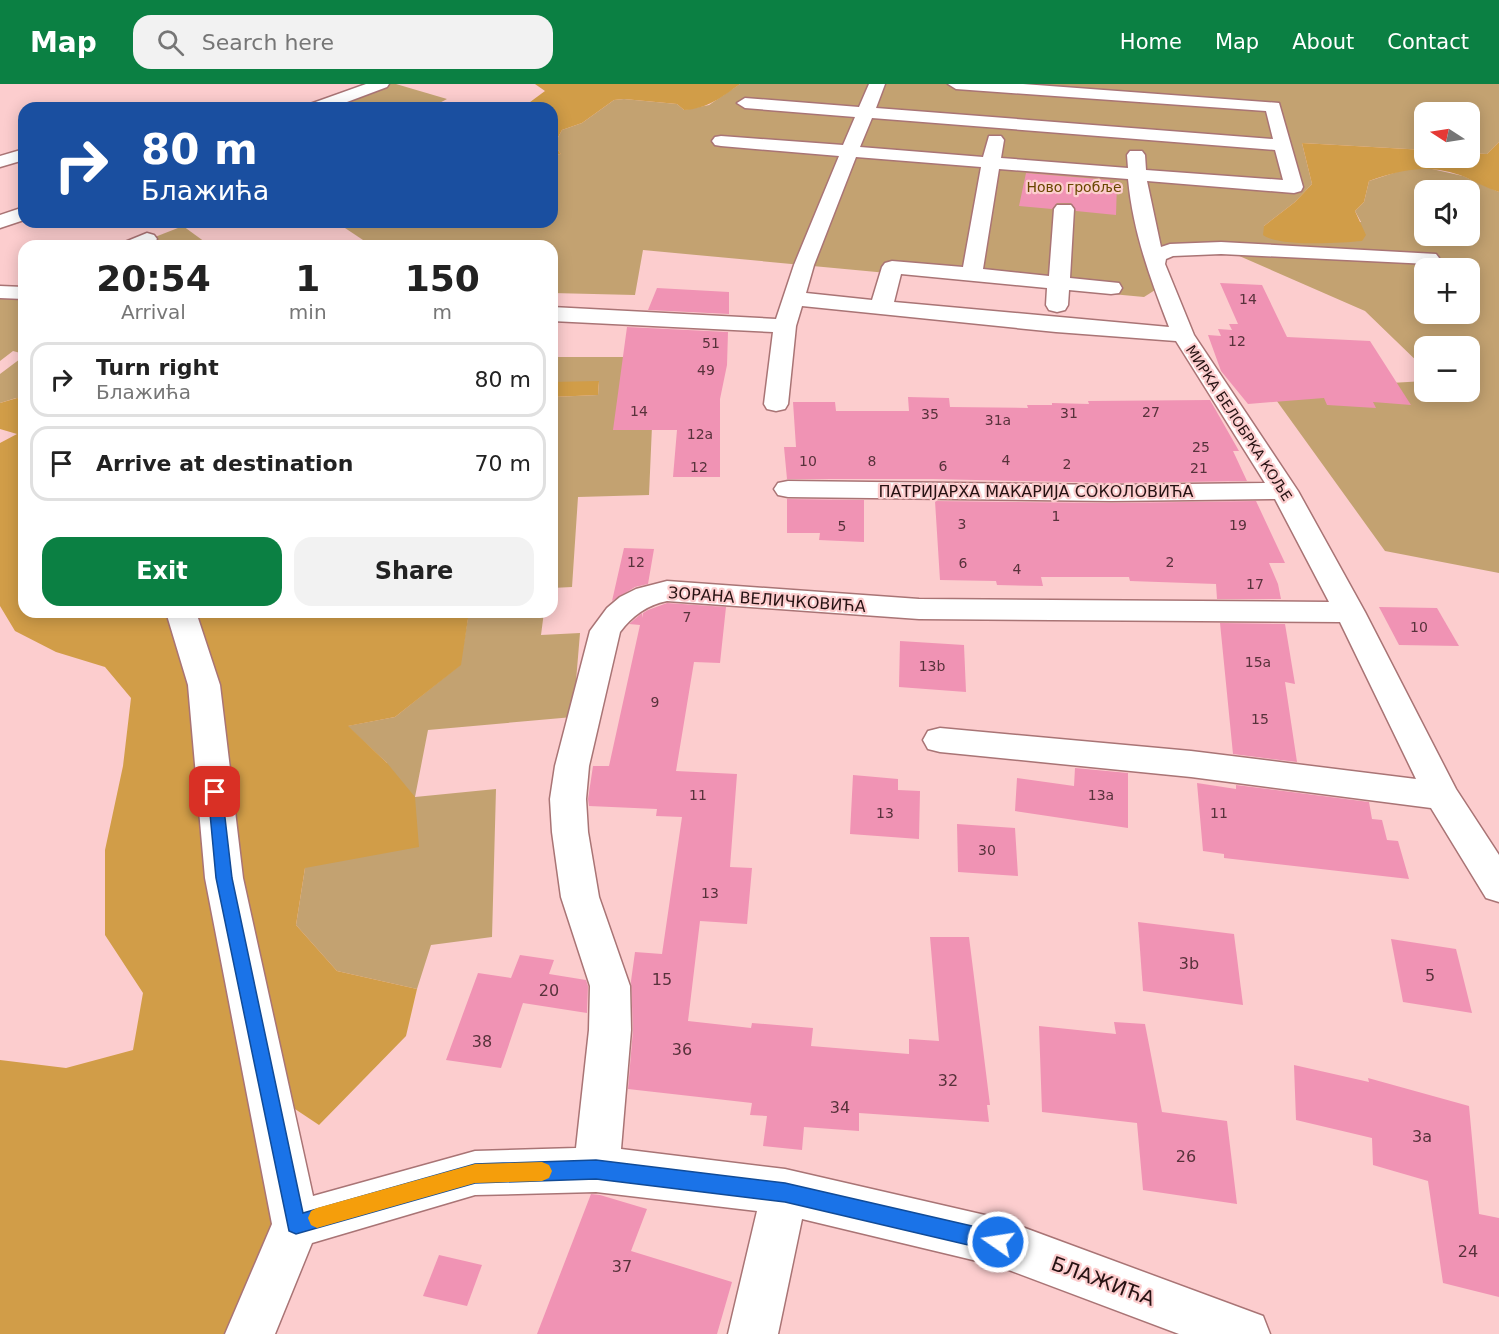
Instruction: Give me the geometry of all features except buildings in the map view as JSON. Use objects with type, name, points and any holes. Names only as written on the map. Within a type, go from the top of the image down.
[{"type":"street","points":[[332,102],[381,84]]},
{"type":"street","points":[[776,404],[785,326],[793,298],[804,265],[877,84]]},
{"type":"street","points":[[721,141],[1294,187],[1271,100],[1134,91],[956,84]]},
{"type":"street","points":[[972,275],[1005,86]]},
{"type":"street","points":[[1134,91],[1137,174],[1149,243],[1183,334]]},
{"type":"street","points":[[745,103],[1283,145]]},
{"type":"street","points":[[0,162],[18,156]]},
{"type":"street","points":[[1056,325],[1064,209]]},
{"type":"street","points":[[0,222],[18,215]]},
{"type":"street","points":[[1155,264],[1156,256],[1170,250],[1186,248],[1428,258]]},
{"type":"street","points":[[881,308],[891,267],[1111,288]]},
{"type":"street","points":[[0,292],[18,293]]},
{"type":"street","name":"МИРКА БЕЛОБРКА КОЉЕ","points":[[793,298],[1056,325],[1183,334],[1284,491],[1350,612],[1442,796],[1499,887]]},
{"type":"street","points":[[558,314],[785,326]]},
{"type":"street","name":"ПАТРИЈАРХА МАКАРИЈА СОКОЛОВИЋА","points":[[788,489],[1111,493],[1284,491]]},
{"type":"street","name":"ЗОРАНА ВЕЛИЧКОВИЋА","points":[[596,1170],[610,1030],[610,986],[580,897],[570,832],[568,799],[572,766],[605,631],[618,613],[642,596],[667,591],[919,609],[1350,612]]},
{"type":"street","points":[[183,618],[204,685],[224,878],[296,1224],[250,1334]]},
{"type":"street","points":[[940,740],[1271,772],[1442,796]]},
{"type":"street","name":"БЛАЖИЋА","points":[[296,1224],[475,1173],[596,1170],[785,1192],[998,1242],[1245,1334]]},
{"type":"street","points":[[753,1334],[785,1192]]},
{"type":"green space","points":[[381,84],[396,84],[447,99],[441,102],[332,102]]},
{"type":"green space","name":"Ново гробље","points":[[740,84],[1499,84],[1499,142],[1487,154],[1480,154],[1480,102],[1414,102],[1414,149],[1302,143],[1312,184],[1295,202],[1264,226],[1361,222],[1355,211],[1364,202],[1369,181],[1409,168],[1432,169],[1472,180],[1414,180],[1414,246],[1480,246],[1480,184],[1499,192],[1499,573],[1385,551],[1269,390],[1414,382],[1414,402],[1480,402],[1480,336],[1414,336],[1414,358],[1365,311],[1221,248],[1156,256],[1163,285],[1144,297],[643,250],[635,295],[558,293],[558,240],[363,240],[345,228],[558,228],[558,154],[561,154],[558,150],[558,138],[562,130],[582,123],[614,100],[677,104],[684,110],[709,105]]},
{"type":"green space","points":[[178,228],[186,228],[202,240],[147,240]]},
{"type":"green space","points":[[0,292],[18,293],[18,352],[13,351],[0,361]]},
{"type":"green space","points":[[558,357],[655,357],[649,495],[578,497],[572,587],[558,588],[558,397],[598,395],[599,382],[558,382]]},
{"type":"green space","points":[[18,360],[18,399],[0,403],[0,374]]},
{"type":"green space","points":[[468,618],[543,618],[541,635],[580,633],[573,717],[428,730],[415,797],[496,789],[492,937],[431,945],[417,989],[337,971],[296,925],[305,868],[387,763],[347,726],[395,717],[460,665]]},
{"type":"shaded area","points":[[535,84],[740,84],[714,102],[692,109],[684,110],[677,104],[614,100],[582,123],[562,130],[558,138],[558,102],[530,102],[545,91]]},
{"type":"shaded area","points":[[1499,142],[1499,192],[1480,184],[1480,180],[1471,180],[1440,170],[1416,169],[1393,173],[1369,181],[1364,202],[1355,211],[1366,235],[1362,241],[1296,243],[1271,239],[1263,235],[1264,226],[1295,202],[1312,184],[1302,143],[1414,149],[1414,168],[1480,168],[1480,154],[1487,154]]},
{"type":"shaded area","points":[[599,381],[598,395],[558,397],[558,382]]},
{"type":"shaded area","points":[[18,398],[18,618],[468,618],[461,665],[395,717],[348,726],[387,763],[415,797],[419,847],[305,868],[296,925],[337,971],[417,989],[406,1036],[319,1125],[268,1091],[296,1224],[250,1334],[0,1334],[0,1060],[66,1068],[133,1050],[143,993],[105,935],[105,850],[123,766],[131,698],[105,667],[56,652],[15,631],[0,606],[0,443],[17,434],[0,429],[0,403]]},
{"type":"slow traffic","points":[[317,1218],[475,1173],[542,1171]]},
{"type":"route","points":[[215,792],[224,878],[296,1224],[475,1173],[596,1170],[785,1192],[998,1242]]}]
